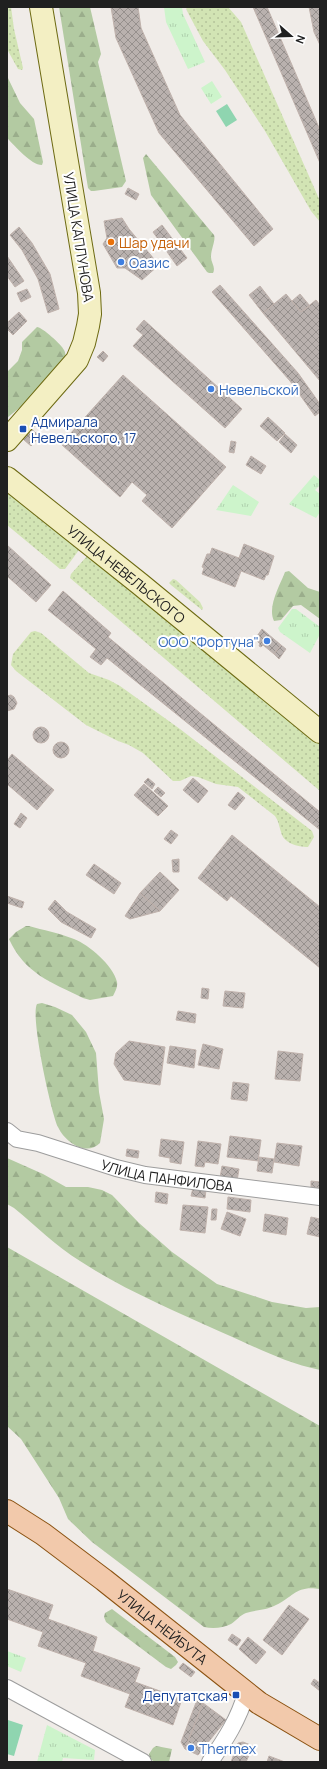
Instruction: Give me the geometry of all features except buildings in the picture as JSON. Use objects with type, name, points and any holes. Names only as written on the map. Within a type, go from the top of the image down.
[{"type":"main road","name":"УЛИЦА НЕЙБУТА","points":[[7,1511],[43,1534],[246,1693],[272,1711],[320,1739]]},
{"type":"street","name":"УЛИЦА КАПЛУНОВА","points":[[7,440],[77,360],[84,343],[90,314],[89,293],[41,7]]},
{"type":"street","name":"УЛИЦА НЕВЕЛЬСКОГО","points":[[7,478],[140,584],[320,732]]},
{"type":"street","name":"УЛИЦА ПАНФИЛОВА","points":[[12,1135],[116,1168],[145,1175],[320,1197]]},
{"type":"street","points":[[7,1688],[142,1762]]},
{"type":"street","points":[[210,1762],[235,1723],[246,1693]]},
{"type":"green space","points":[[7,7],[11,7],[14,29],[23,68],[22,70],[18,69],[7,49]]},
{"type":"green space","points":[[59,7],[90,7],[101,54],[98,62],[126,181],[122,187],[94,191],[91,191],[88,188]]},
{"type":"green space","points":[[164,7],[182,7],[183,14],[205,62],[188,69],[166,22]]},
{"type":"green space","points":[[186,7],[228,7],[241,22],[320,201],[320,222],[311,211],[265,131],[225,70],[203,41]]},
{"type":"green space","points":[[7,76],[20,103],[34,119],[43,162],[42,165],[28,159],[7,138]]},
{"type":"green space","points":[[212,81],[222,97],[211,104],[201,88]]},
{"type":"green space","points":[[227,104],[237,120],[226,127],[216,111]]},
{"type":"green space","points":[[146,154],[214,235],[211,257],[214,269],[213,273],[207,272],[151,195],[143,158]]},
{"type":"green space","points":[[37,327],[47,333],[62,348],[65,352],[65,360],[36,394],[7,418],[7,372],[18,361],[22,350],[22,342]]},
{"type":"green space","points":[[314,475],[320,480],[320,485],[315,490],[320,494],[320,512],[316,518],[289,504]]},
{"type":"green space","points":[[233,485],[259,502],[251,516],[216,510]]},
{"type":"green space","points":[[7,487],[79,550],[65,569],[60,569],[7,525]]},
{"type":"green space","points":[[88,555],[320,741],[320,791],[70,578],[71,574]]},
{"type":"green space","points":[[289,571],[308,588],[320,592],[320,619],[301,605],[293,606],[281,620],[274,621],[272,609],[275,596],[285,572]]},
{"type":"green space","points":[[173,579],[200,602],[203,608],[202,610],[169,583]]},
{"type":"green space","points":[[292,609],[296,609],[320,627],[320,634],[310,653],[280,632],[278,628]]},
{"type":"green space","points":[[35,631],[41,633],[89,673],[109,680],[120,686],[180,729],[312,831],[314,837],[308,847],[288,842],[282,836],[275,816],[238,787],[216,784],[191,776],[180,781],[173,781],[143,753],[86,725],[16,671],[11,665],[13,654],[31,632]]},
{"type":"green space","points":[[26,926],[68,937],[80,942],[100,956],[111,969],[117,982],[113,996],[90,1000],[83,998],[50,982],[31,969],[15,951],[9,939],[16,932]]},
{"type":"green space","points":[[42,1003],[72,1015],[86,1032],[96,1053],[99,1092],[104,1119],[100,1143],[89,1149],[76,1146],[66,1138],[61,1133],[55,1118],[46,1085],[36,1026],[37,1004]]},
{"type":"green space","points":[[7,1158],[43,1174],[66,1187],[88,1187],[102,1190],[112,1195],[139,1223],[172,1252],[217,1284],[272,1302],[306,1308],[320,1307],[320,1370],[293,1363],[269,1354],[167,1308],[114,1281],[71,1255],[14,1208],[7,1204]]},
{"type":"green space","points":[[7,1247],[320,1426],[320,1589],[312,1588],[301,1590],[273,1607],[244,1614],[231,1624],[225,1626],[214,1628],[204,1627],[92,1542],[68,1519],[59,1498],[21,1439],[7,1426]]},
{"type":"green space","points":[[112,1609],[175,1657],[178,1662],[176,1665],[171,1669],[166,1667],[106,1622],[104,1617],[105,1613]]},
{"type":"green space","points":[[7,1651],[26,1658],[21,1672],[7,1666]]},
{"type":"green space","points":[[8,1720],[23,1725],[14,1756],[7,1754]]},
{"type":"green space","points":[[47,1725],[95,1750],[94,1760],[63,1758],[62,1762],[37,1762]]},
{"type":"green space","points":[[156,1746],[172,1749],[169,1762],[155,1762],[150,1759],[149,1754]]},
{"type":"place","name":"Шар удачи","points":[[111,242]]},
{"type":"place","name":"Оазис","points":[[121,262]]},
{"type":"place","name":"Невельской","points":[[211,389]]},
{"type":"place","name":"Адмирала Невельского, 17","points":[[23,429]]},
{"type":"place","name":"ООО \"Фортуна\"","points":[[267,641]]},
{"type":"place","name":"Депутатская","points":[[236,1695]]},
{"type":"place","name":"Thermex","points":[[191,1748]]}]
